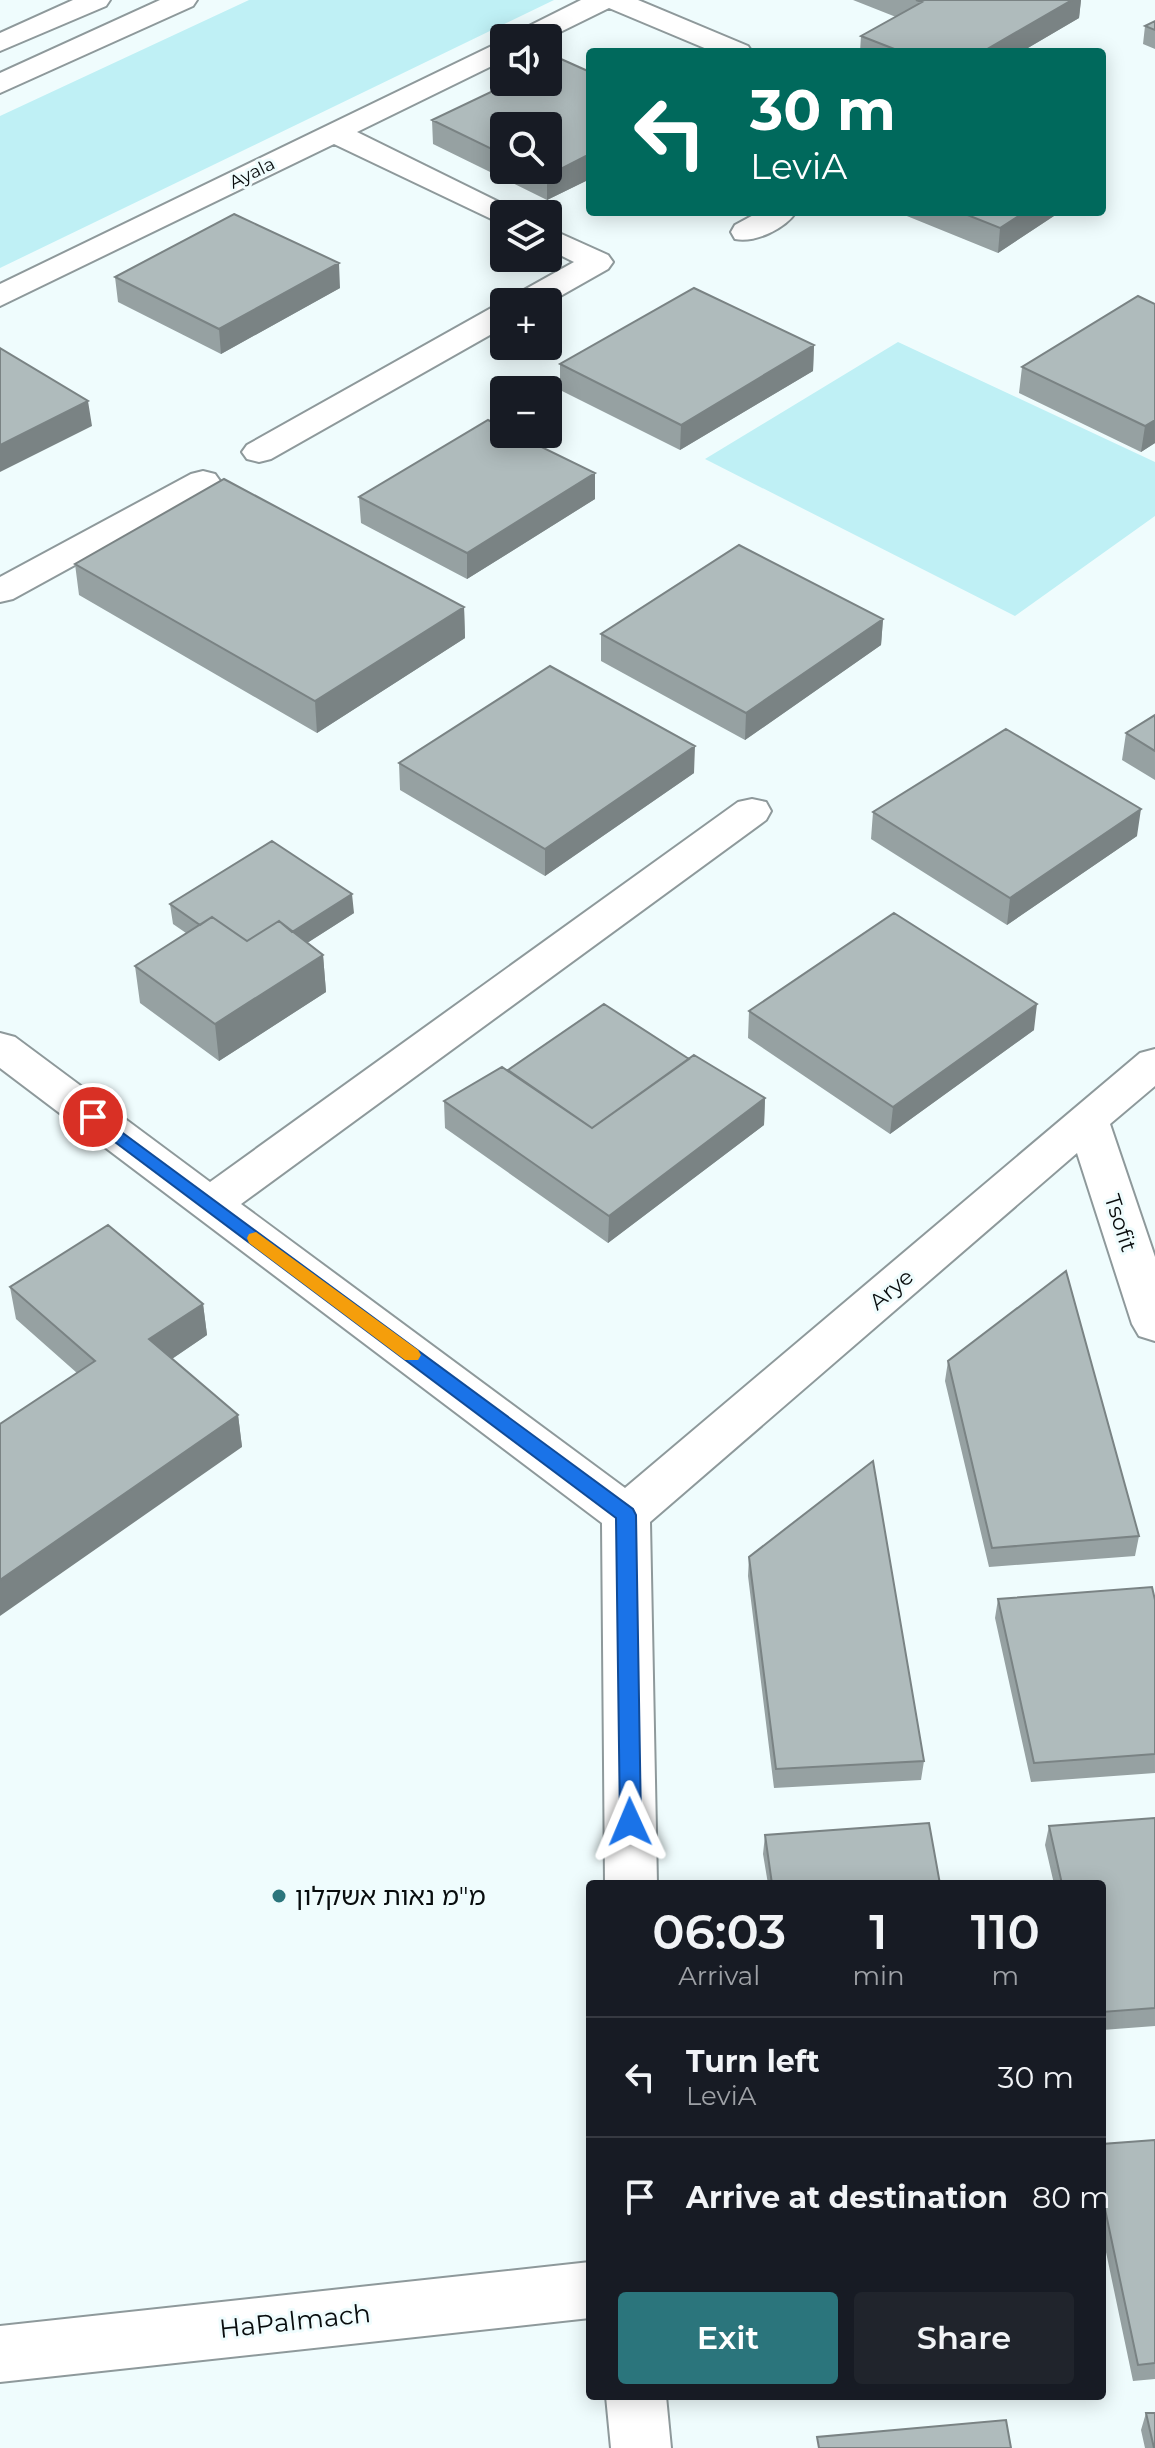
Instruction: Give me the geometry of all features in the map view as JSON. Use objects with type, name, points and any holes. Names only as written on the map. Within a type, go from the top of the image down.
[{"type":"street","points":[[0,43],[96,0]]},
{"type":"street","points":[[0,84],[183,0]]},
{"type":"street","points":[[555,24],[603,0]]},
{"type":"street","points":[[614,0],[728,48]]},
{"type":"street","name":"Ayala","points":[[0,296],[490,56]]},
{"type":"street","points":[[336,133],[490,209]]},
{"type":"street","points":[[746,232],[774,216]]},
{"type":"street","points":[[551,288],[597,262],[562,244]]},
{"type":"street","points":[[259,452],[490,322]]},
{"type":"street","points":[[0,591],[203,481]]},
{"type":"street","points":[[210,1204],[752,811]]},
{"type":"street","points":[[0,1047],[626,1515],[631,1880]]},
{"type":"street","name":"Arye","points":[[626,1515],[1155,1063]]},
{"type":"street","name":"Tsofit","points":[[1088,1121],[1155,1324]]},
{"type":"street","name":"HaPalmach","points":[[0,2354],[586,2290]]},
{"type":"street","points":[[636,2400],[641,2448]]},
{"type":"shaded area","points":[[249,0],[554,0],[504,24],[490,24],[490,31],[0,268],[0,116]]},
{"type":"shaded area","points":[[898,342],[1155,462],[1155,516],[1015,616],[705,459]]},
{"type":"building","points":[[916,0],[1072,0],[989,48],[892,48],[861,36],[922,2]]},
{"type":"building","points":[[1155,21],[1155,30],[1145,26]]},
{"type":"building","points":[[562,59],[586,70],[586,156],[562,168],[562,112],[490,112],[490,148],[432,120],[490,92],[490,96],[562,96]]},
{"type":"building","points":[[234,214],[339,263],[219,329],[115,277]]},
{"type":"building","points":[[970,216],[1019,216],[1000,228]]},
{"type":"building","points":[[694,288],[814,345],[681,425],[560,364]]},
{"type":"building","points":[[1138,296],[1155,304],[1155,420],[1145,426],[1022,367]]},
{"type":"building","points":[[0,348],[88,401],[0,445]]},
{"type":"building","points":[[488,420],[490,448],[544,448],[595,473],[467,553],[359,497]]},
{"type":"building","points":[[224,479],[464,607],[315,701],[75,564]]},
{"type":"building","points":[[739,545],[883,619],[746,713],[601,634]]},
{"type":"building","points":[[550,666],[695,746],[545,849],[399,763]]},
{"type":"building","points":[[1155,715],[1155,751],[1126,733]]},
{"type":"building","points":[[1006,729],[1141,809],[1010,898],[873,812]]},
{"type":"building","points":[[272,841],[352,894],[292,932],[279,921],[247,941],[212,917],[200,925],[170,904]]},
{"type":"building","points":[[894,913],[1037,1004],[893,1107],[749,1011]]},
{"type":"building","points":[[212,917],[247,941],[279,921],[323,955],[215,1024],[135,966]]},
{"type":"building","points":[[604,1004],[689,1059],[592,1128],[508,1070]]},
{"type":"building","points":[[694,1055],[765,1098],[609,1216],[444,1101],[502,1067],[592,1128]]},
{"type":"building","points":[[108,1225],[203,1304],[149,1339],[238,1415],[0,1580],[0,1424],[95,1361],[10,1287]]},
{"type":"building","points":[[1066,1271],[1139,1536],[992,1548],[948,1361]]},
{"type":"building","points":[[873,1461],[924,1761],[776,1769],[749,1557]]},
{"type":"building","points":[[1152,1587],[1155,1600],[1155,1754],[1034,1763],[998,1599]]},
{"type":"building","points":[[1155,1818],[1155,2008],[1106,2012],[1106,1880],[1061,1880],[1049,1826]]},
{"type":"building","points":[[929,1823],[939,1880],[771,1880],[765,1835]]},
{"type":"building","points":[[1155,2140],[1155,2363],[1138,2365],[1106,2214],[1106,2144]]},
{"type":"building","points":[[1146,2413],[1155,2413],[1155,2448],[1154,2448]]},
{"type":"building","points":[[1006,2420],[1011,2448],[819,2448],[817,2437]]},
{"type":"slow traffic","points":[[256,1238],[412,1355]]},
{"type":"place","name":"מ\"מ נאות אשקלון","points":[[279,1896]]},
{"type":"route","points":[[93,1117],[626,1515],[630,1822]]}]
